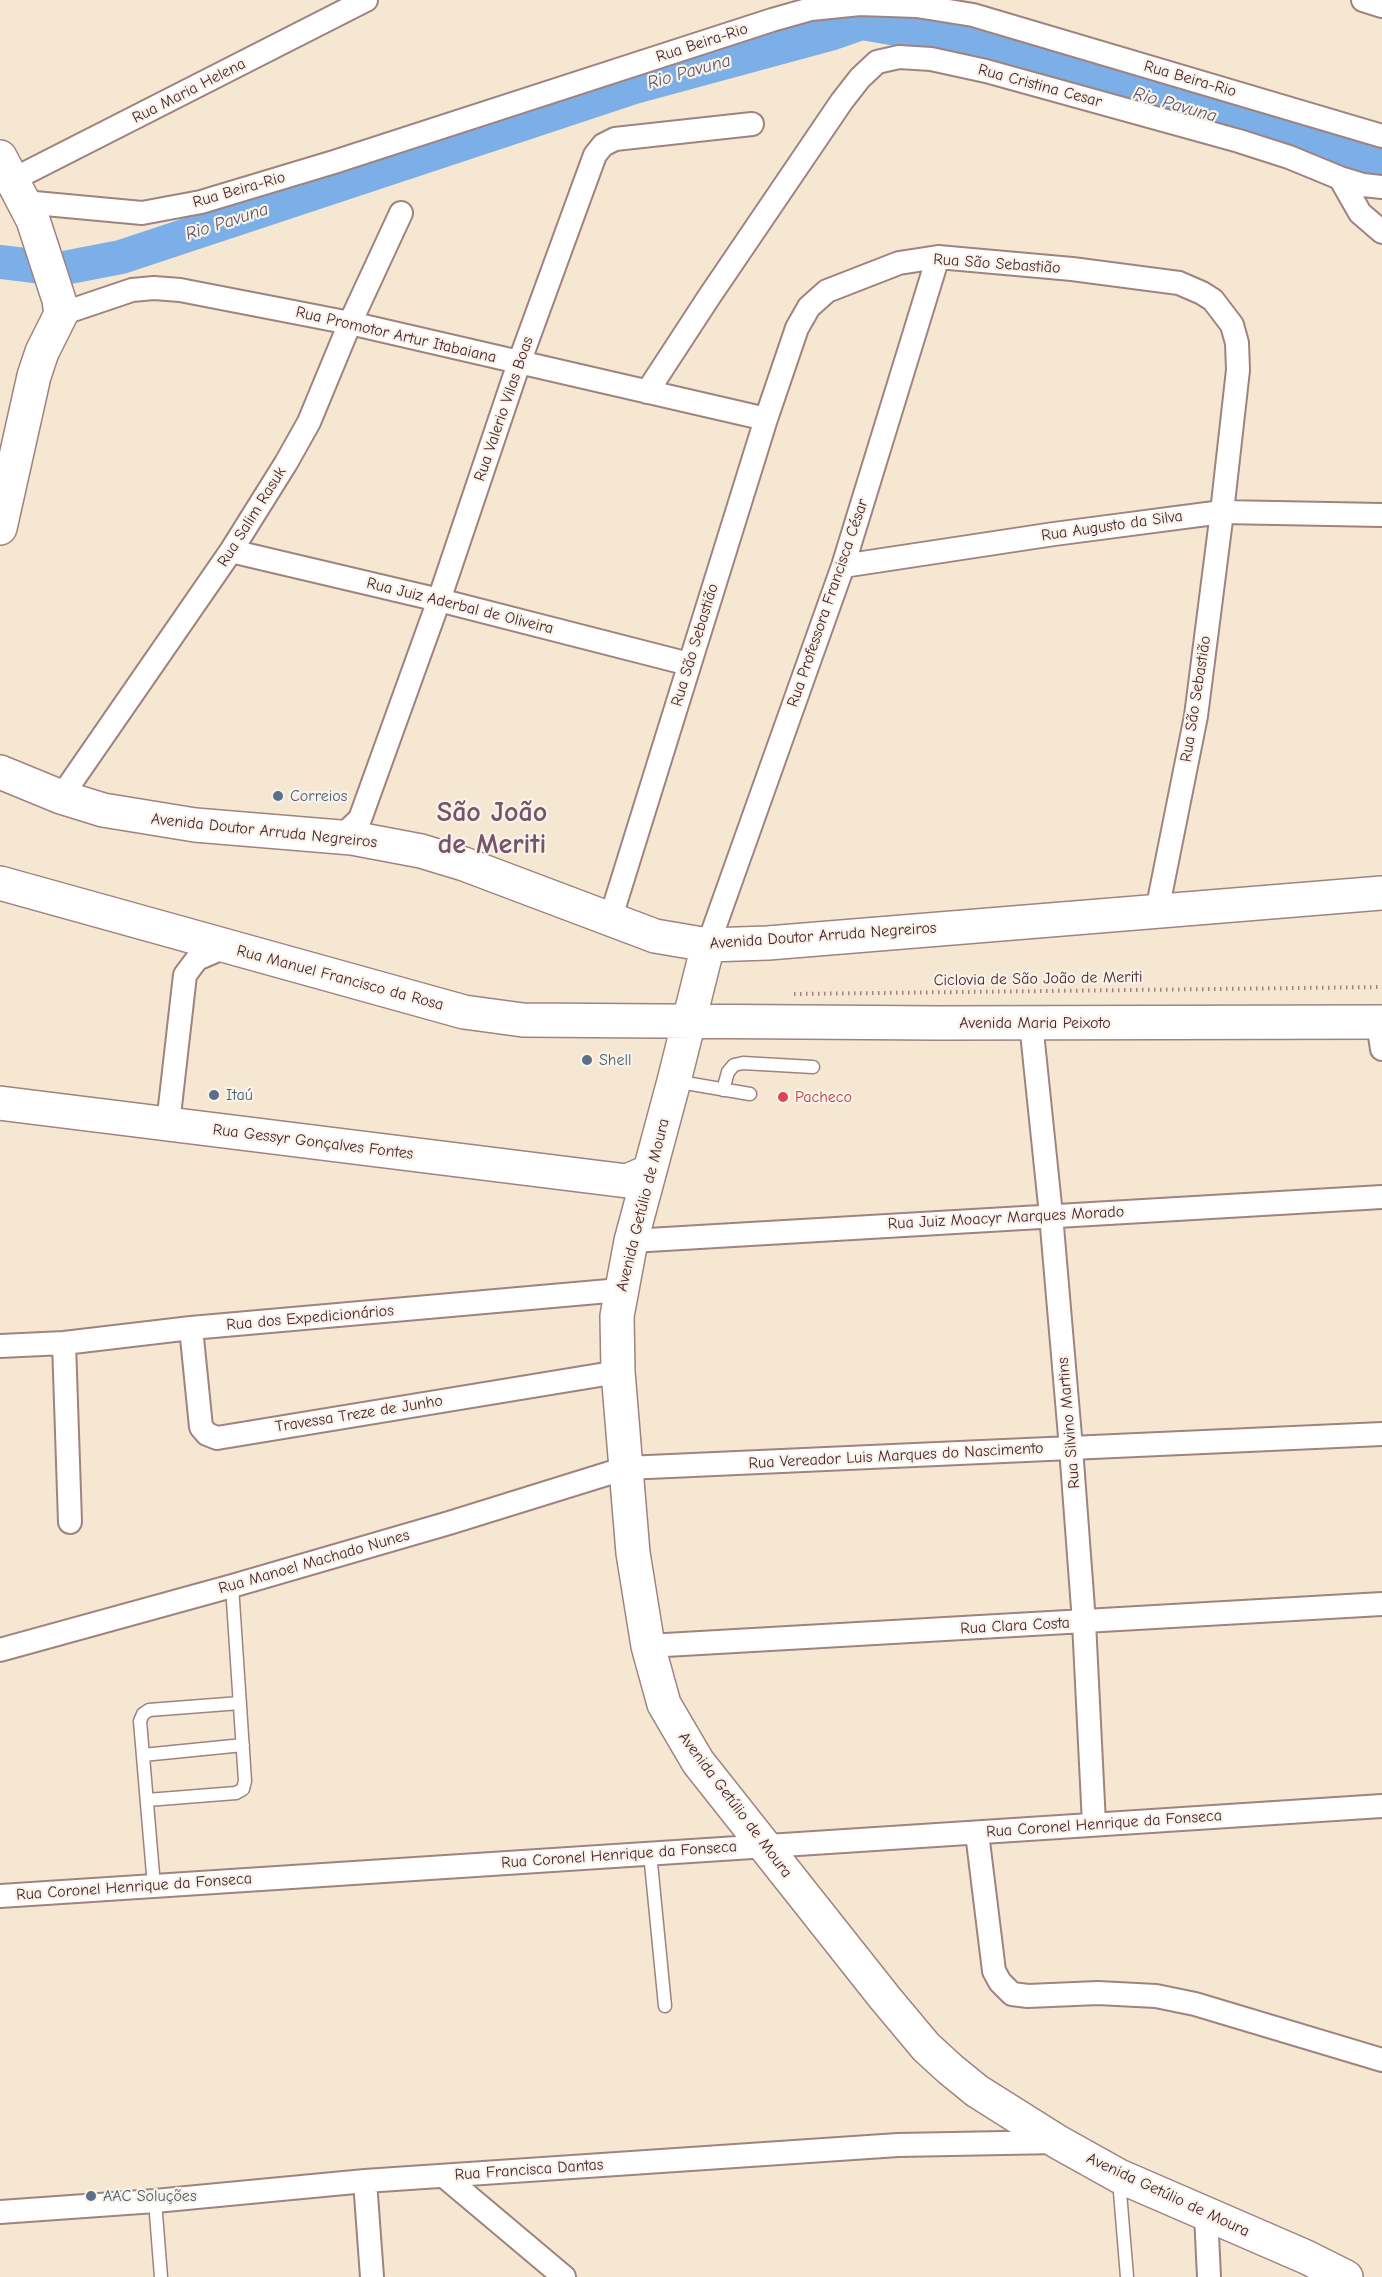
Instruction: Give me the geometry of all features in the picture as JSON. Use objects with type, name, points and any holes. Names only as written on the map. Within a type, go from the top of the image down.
[{"type":"main road","points":[[2,512],[34,376],[60,307],[17,190]]},
{"type":"main road","name":"Avenida Doutor Arruda Negreiros","points":[[0,772],[62,797],[103,810],[195,825],[356,832],[464,864],[655,936],[708,945],[768,943],[1382,893]]},
{"type":"main road","name":"Rua Manuel Francisco da Rosa","points":[[0,883],[464,1012],[523,1020],[630,1020],[688,1023]]},
{"type":"main road","name":"Avenida Getúlio de Moura","points":[[708,945],[674,1081],[639,1184],[631,1241],[620,1290],[616,1342],[633,1553],[648,1647],[664,1704],[698,1762],[926,2047],[977,2091],[1058,2142],[1119,2176],[1306,2257],[1346,2277]]},
{"type":"main road","name":"Avenida Maria Peixoto","points":[[688,1023],[1031,1023],[1381,1031]]},
{"type":"main road","name":"Rua Gessyr Gonçalves Fontes","points":[[0,1103],[639,1184]]},
{"type":"street","name":"Rua Maria Helena","points":[[17,190],[366,0]]},
{"type":"street","points":[[1363,0],[1382,6]]},
{"type":"street","name":"Rua Beira-Rio","points":[[17,190],[142,213],[201,202],[334,162],[772,20],[811,9],[860,4],[917,6],[973,15],[1382,136]]},
{"type":"street","name":"Rua Cristina Cesar","points":[[647,392],[842,101],[860,78],[877,62],[899,57],[931,59],[986,71],[1239,141],[1289,157],[1340,178],[1363,185],[1382,187]]},
{"type":"street","name":"Rua Valerio Vilas Boas","points":[[356,832],[439,600],[519,363],[595,155],[603,145],[615,140],[752,124]]},
{"type":"street","points":[[1340,178],[1360,213],[1382,232]]},
{"type":"street","name":"Rua Salim Rasuk","points":[[62,797],[231,551],[286,463],[309,422],[350,323],[401,213]]},
{"type":"street","name":"Rua São Sebastião","points":[[610,920],[765,419],[797,328],[809,306],[827,291],[899,263],[938,257],[1072,269],[1179,283],[1202,292],[1213,300],[1232,325],[1237,343],[1238,370],[1196,716],[1157,911]]},
{"type":"street","name":"Rua Professora Francisca César","points":[[708,945],[843,566],[938,257]]},
{"type":"street","name":"Rua Promotor Artur Itabaiana","points":[[60,307],[132,290],[154,288],[180,290],[350,323],[765,419]]},
{"type":"street","name":"Rua Augusto da Silva","points":[[843,566],[1054,534],[1222,512],[1382,515]]},
{"type":"street","name":"Rua Juiz Aderbal de Oliveira","points":[[231,551],[439,600],[689,664]]},
{"type":"street","points":[[168,1124],[185,975],[197,959],[225,947]]},
{"type":"street","name":"Rua Silvino Martins","points":[[1031,1023],[1051,1215],[1071,1448],[1084,1622],[1094,1824]]},
{"type":"street","name":"Rua Juiz Moacyr Marques Morado","points":[[631,1241],[1382,1197]]},
{"type":"street","name":"Rua dos Expedicionários","points":[[0,1346],[64,1343],[191,1328],[620,1290]]},
{"type":"street","name":"Travessa Treze de Junho","points":[[191,1328],[201,1427],[207,1434],[217,1438],[618,1372]]},
{"type":"street","points":[[64,1343],[70,1522]]},
{"type":"street","name":"Rua Vereador Luis Marques do Nascimento","points":[[626,1468],[1382,1434]]},
{"type":"street","name":"Rua Manoel Machado Nunes","points":[[0,1650],[449,1523],[626,1468]]},
{"type":"street","name":"Rua Clara Costa","points":[[648,1647],[1382,1604]]},
{"type":"street","name":"Rua Coronel Henrique da Fonseca","points":[[0,1896],[1382,1806]]},
{"type":"street","points":[[977,1833],[994,1971],[1000,1982],[1012,1994],[1028,1996],[1098,1993],[1156,1996],[1195,2004],[1382,2060]]},
{"type":"street","name":"Rua Francisca Dantas","points":[[0,2212],[155,2201],[366,2181],[898,2145],[1058,2142]]},
{"type":"street","points":[[444,2176],[564,2277]]},
{"type":"street","points":[[366,2181],[372,2277]]},
{"type":"street","points":[[1206,2214],[1209,2277]]},
{"type":"lane","points":[[723,1090],[728,1072],[734,1065],[743,1063],[813,1067]]},
{"type":"lane","points":[[674,1081],[750,1094]]},
{"type":"lane","points":[[147,1800],[236,1793],[243,1789],[245,1781],[232,1586]]},
{"type":"lane","points":[[154,1886],[140,1721],[143,1714],[149,1710],[240,1703]]},
{"type":"lane","points":[[143,1755],[243,1745]]},
{"type":"lane","points":[[650,1854],[665,2006]]},
{"type":"lane","points":[[1119,2176],[1126,2277]]},
{"type":"lane","points":[[155,2201],[161,2277]]},
{"type":"path","name":"Ciclovia de São João de Meriti","points":[[789,994],[1382,987]]},
{"type":"waterway","name":"Rio Pavuna","points":[[0,262],[59,269],[121,257],[634,87],[862,23],[943,37],[1382,165]]},
{"type":"place","name":"Correios","points":[[278,796]]},
{"type":"place","name":"Shell","points":[[587,1060]]},
{"type":"place","name":"Itaú","points":[[214,1095]]},
{"type":"place","name":"Pacheco","points":[[783,1097]]},
{"type":"place","name":"AAC Soluções","points":[[91,2196]]},
{"type":"district","name":"São João de Meriti","points":[[492,829]]}]
